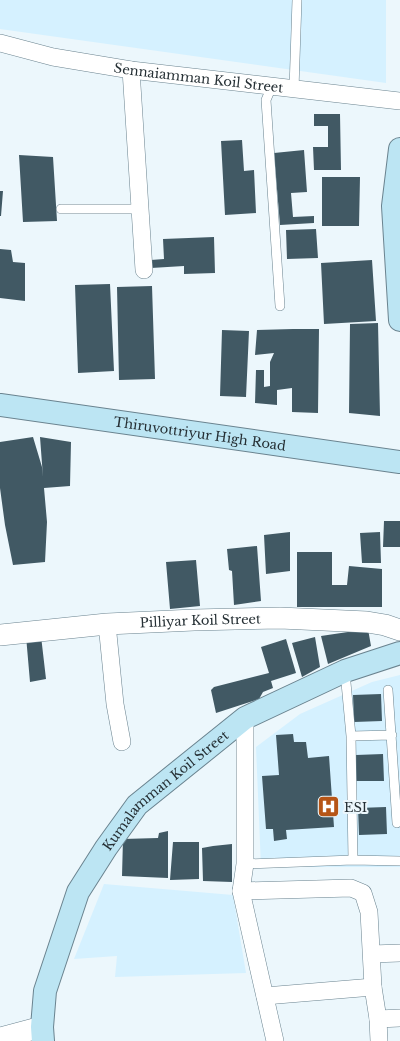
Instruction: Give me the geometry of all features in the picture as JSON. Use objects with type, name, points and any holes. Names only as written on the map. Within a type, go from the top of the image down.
[{"type":"main road","points":[[400,149],[393,206],[400,320]]},
{"type":"main road","name":"Thiruvottriyur High Road","points":[[0,406],[400,462]]},
{"type":"main road","name":"Kumalamman Koil Street","points":[[42,1034],[45,991],[78,892],[106,848],[137,805],[244,718],[345,671],[400,653]]},
{"type":"street","name":"Sennaiamman Koil Street","points":[[0,44],[54,57],[131,70],[400,101]]},
{"type":"street","points":[[131,70],[144,270]]},
{"type":"street","name":"Pilliyar Koil Street","points":[[0,635],[107,624],[280,618],[367,622],[385,625],[400,630]]},
{"type":"street","points":[[107,624],[115,704],[122,742]]},
{"type":"street","points":[[244,718],[245,864],[241,891],[275,1041]]},
{"type":"street","points":[[241,891],[351,888],[363,893],[369,912],[373,987],[378,1019],[379,1041]]},
{"type":"street","points":[[372,954],[400,953]]},
{"type":"street","points":[[265,996],[373,987]]},
{"type":"street","points":[[378,1019],[400,1018]]},
{"type":"street","points":[[0,1038],[42,1034]]},
{"type":"lane","points":[[294,89],[297,0]]},
{"type":"lane","points":[[272,86],[266,100],[280,306]]},
{"type":"lane","points":[[62,208],[140,209]]},
{"type":"lane","points":[[345,671],[351,736],[353,860]]},
{"type":"lane","points":[[388,690],[397,823]]},
{"type":"lane","points":[[351,736],[392,735]]},
{"type":"lane","points":[[245,864],[353,860],[400,861]]},
{"type":"shaded area","points":[[0,0],[386,0],[386,83],[0,29]]},
{"type":"shaded area","name":"ESI","points":[[400,675],[400,867],[261,867],[256,747],[300,714],[372,682]]},
{"type":"shaded area","points":[[104,884],[233,895],[246,973],[115,977],[117,956],[74,959]]},
{"type":"building","points":[[314,114],[340,114],[341,170],[314,170],[313,147],[328,147],[328,126],[314,126]]},
{"type":"building","points":[[242,140],[244,171],[254,170],[256,213],[225,215],[221,141]]},
{"type":"building","points":[[304,150],[307,192],[291,193],[293,217],[314,216],[314,223],[280,225],[274,153]]},
{"type":"building","points":[[19,155],[53,157],[57,221],[23,222]]},
{"type":"building","points":[[322,177],[360,177],[359,226],[322,226]]},
{"type":"building","points":[[0,191],[3,191],[1,216],[0,216]]},
{"type":"building","points":[[316,229],[318,258],[287,259],[286,230]]},
{"type":"building","points":[[214,237],[215,273],[184,274],[184,266],[151,268],[151,260],[164,259],[163,239]]},
{"type":"building","points":[[0,249],[11,250],[13,262],[25,263],[25,301],[0,298]]},
{"type":"building","points":[[372,260],[376,321],[324,324],[321,263]]},
{"type":"building","points":[[110,284],[114,371],[78,373],[75,285]]},
{"type":"building","points":[[152,286],[155,379],[119,380],[117,287]]},
{"type":"building","points":[[378,323],[380,416],[349,413],[350,324]]},
{"type":"building","points":[[319,329],[318,413],[292,412],[292,388],[277,390],[277,405],[255,403],[256,370],[264,370],[264,387],[270,386],[270,362],[274,353],[255,355],[257,330]]},
{"type":"building","points":[[222,330],[249,331],[246,397],[220,396]]},
{"type":"building","points":[[33,437],[42,467],[43,477],[40,437],[71,442],[70,486],[44,488],[47,522],[45,562],[13,565],[5,525],[0,488],[0,442]]},
{"type":"building","points":[[384,521],[400,521],[400,547],[383,547]]},
{"type":"building","points":[[290,532],[290,571],[266,574],[264,535]]},
{"type":"building","points":[[380,532],[381,563],[362,563],[360,533]]},
{"type":"building","points":[[257,546],[261,601],[234,605],[232,571],[229,570],[227,549]]},
{"type":"building","points":[[297,552],[332,552],[332,585],[347,585],[349,566],[382,569],[382,607],[297,607]]},
{"type":"building","points":[[196,560],[200,606],[170,609],[166,562]]},
{"type":"building","points":[[368,629],[371,646],[328,664],[321,636]]},
{"type":"building","points":[[26,636],[41,636],[46,679],[30,682]]},
{"type":"building","points":[[315,637],[320,667],[302,677],[292,643]]},
{"type":"building","points":[[286,639],[296,673],[271,681],[273,688],[263,692],[259,699],[216,713],[211,690],[214,687],[269,673],[261,647]]},
{"type":"building","points":[[381,694],[382,721],[354,722],[353,695]]},
{"type":"building","points":[[293,734],[294,742],[306,742],[308,758],[329,756],[334,827],[286,830],[287,839],[274,841],[273,829],[266,829],[262,776],[279,775],[276,735]]},
{"type":"building","points":[[383,754],[384,781],[356,781],[356,755]]},
{"type":"building","points":[[386,807],[387,834],[359,835],[358,808]]},
{"type":"building","points":[[168,831],[168,878],[122,876],[123,839],[158,838],[159,833]]},
{"type":"building","points":[[173,842],[199,842],[199,879],[170,880]]},
{"type":"building","points":[[232,844],[232,882],[203,881],[202,848]]},
{"type":"place","name":"ESI","points":[[329,807]]}]
